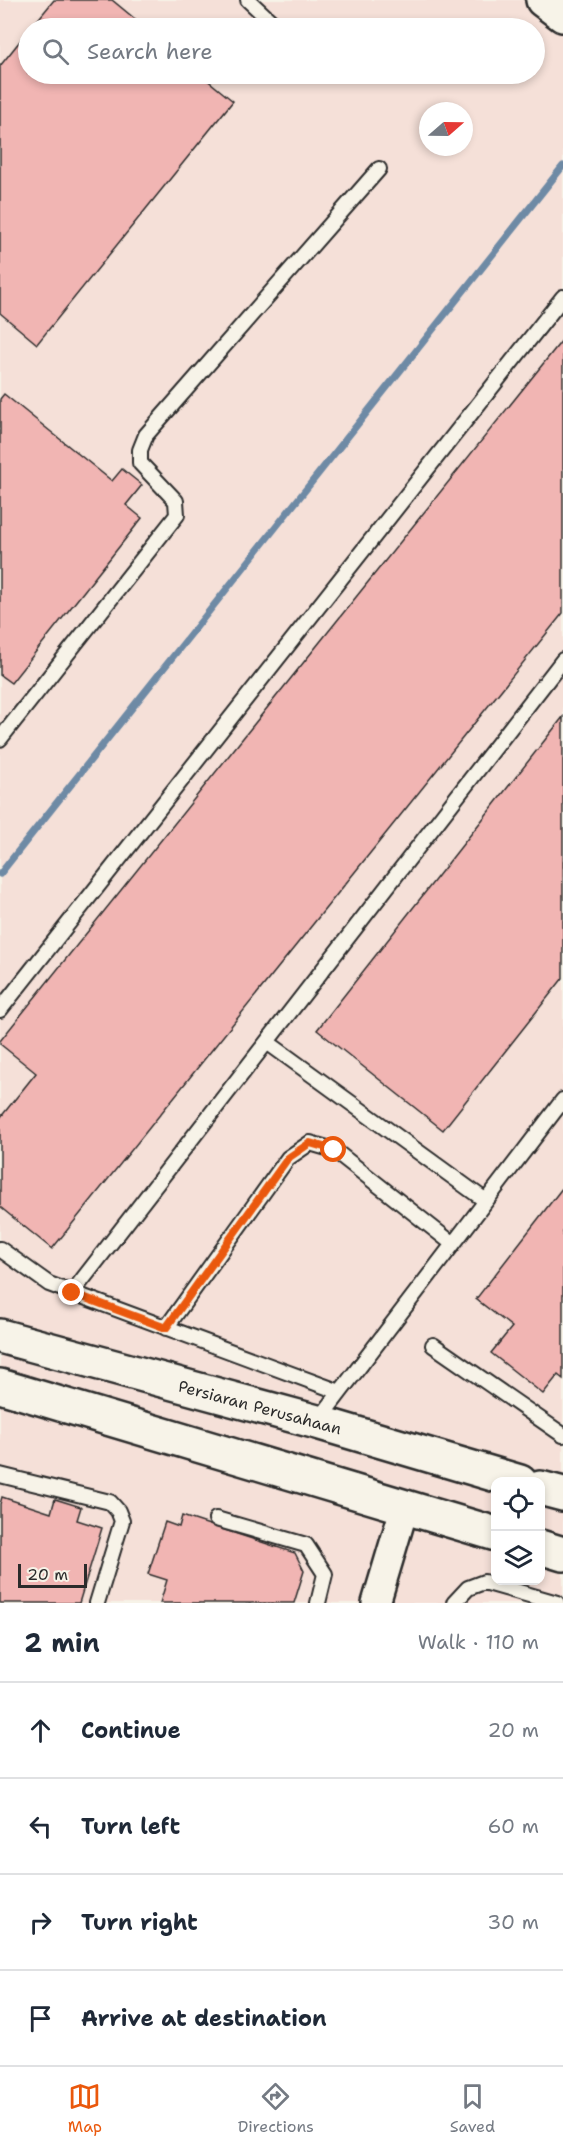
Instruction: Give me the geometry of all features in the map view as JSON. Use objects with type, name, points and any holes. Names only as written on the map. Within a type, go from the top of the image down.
[{"type":"main road","points":[[543,0],[563,15]]},
{"type":"main road","name":"Persiaran Perusahaan","points":[[0,1336],[317,1422],[503,1477]]},
{"type":"main road","points":[[0,1386],[491,1533]]},
{"type":"main road","points":[[545,1489],[563,1494]]},
{"type":"main road","points":[[545,1549],[563,1554]]},
{"type":"street","points":[[376,1603],[405,1506]]},
{"type":"lane","points":[[248,0],[267,18]]},
{"type":"lane","points":[[0,739],[177,515],[176,501],[140,463],[140,450],[146,435],[379,169]]},
{"type":"lane","points":[[0,1010],[563,297]]},
{"type":"lane","points":[[72,1293],[563,660]]},
{"type":"lane","points":[[267,1042],[486,1201]]},
{"type":"lane","points":[[317,1422],[563,1100]]},
{"type":"lane","points":[[166,1328],[288,1158],[310,1143],[334,1150],[453,1244]]},
{"type":"lane","points":[[0,1249],[49,1284],[340,1392]]},
{"type":"lane","points":[[433,1345],[563,1435]]},
{"type":"lane","points":[[0,1475],[110,1502],[118,1511],[122,1521],[97,1603]]},
{"type":"lane","points":[[216,1519],[306,1545],[325,1574],[318,1603]]},
{"type":"lane","points":[[454,1603],[468,1588],[484,1582],[558,1603]]},
{"type":"shaded area","points":[[0,0],[563,0],[563,1603],[0,1603]]},
{"type":"building","points":[[54,0],[112,0],[134,18],[39,18]]},
{"type":"building","points":[[18,44],[18,84],[212,84],[233,101],[37,344],[0,313],[0,66]]},
{"type":"building","points":[[563,339],[563,613],[52,1249],[0,1207],[0,1118],[36,1073],[0,1044],[0,1041]]},
{"type":"building","points":[[4,394],[112,481],[122,469],[142,485],[126,505],[142,518],[11,683],[0,675],[0,399]]},
{"type":"building","points":[[563,717],[563,978],[443,1130],[317,1030]]},
{"type":"building","points":[[563,1187],[563,1379],[558,1375],[543,1394],[491,1353],[512,1327],[476,1299]]},
{"type":"building","points":[[2,1497],[51,1513],[55,1499],[81,1507],[77,1520],[102,1528],[79,1603],[0,1603],[0,1504]]},
{"type":"building","points":[[182,1516],[295,1553],[304,1571],[294,1603],[160,1603],[167,1580],[148,1574],[165,1522],[179,1527]]},
{"type":"waterway","points":[[0,874],[563,166]]},
{"type":"route","points":[[72,1293],[166,1328],[288,1158],[310,1143],[334,1150]]}]
